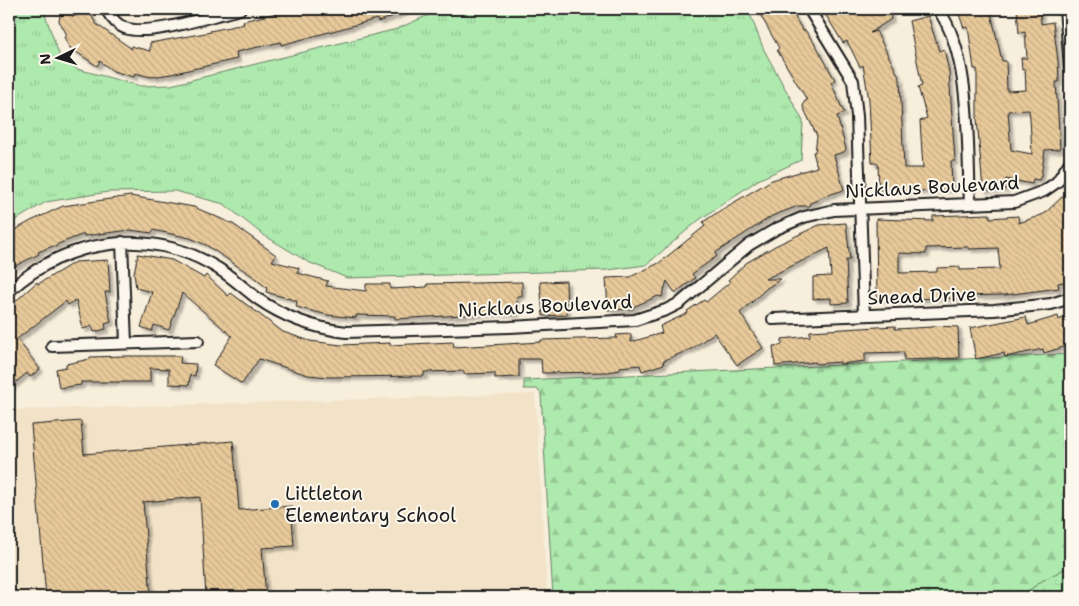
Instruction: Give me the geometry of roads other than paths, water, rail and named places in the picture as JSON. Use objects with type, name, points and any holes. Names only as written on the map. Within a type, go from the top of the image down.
[{"type":"street","points":[[106,9],[111,18],[122,28],[137,31],[152,30],[240,9]]},
{"type":"street","points":[[809,9],[853,81],[864,315]]},
{"type":"street","points":[[938,9],[949,26],[961,64],[970,204]]},
{"type":"street","points":[[1065,9],[1070,68]]},
{"type":"street","name":"Nicklaus Boulevard","points":[[9,291],[34,271],[55,259],[88,247],[122,242],[163,245],[192,255],[225,272],[271,308],[302,322],[332,330],[346,332],[559,325],[635,320],[666,310],[692,295],[749,245],[769,232],[821,212],[860,208],[1014,202],[1030,198],[1057,182],[1070,162]]},
{"type":"street","points":[[122,242],[126,344]]},
{"type":"street","name":"Snead Drive","points":[[773,319],[994,310],[1043,306],[1070,298]]},
{"type":"street","points":[[52,346],[198,341]]},
{"type":"place","name":"Littleton Elementary School","points":[[275,504]]}]
